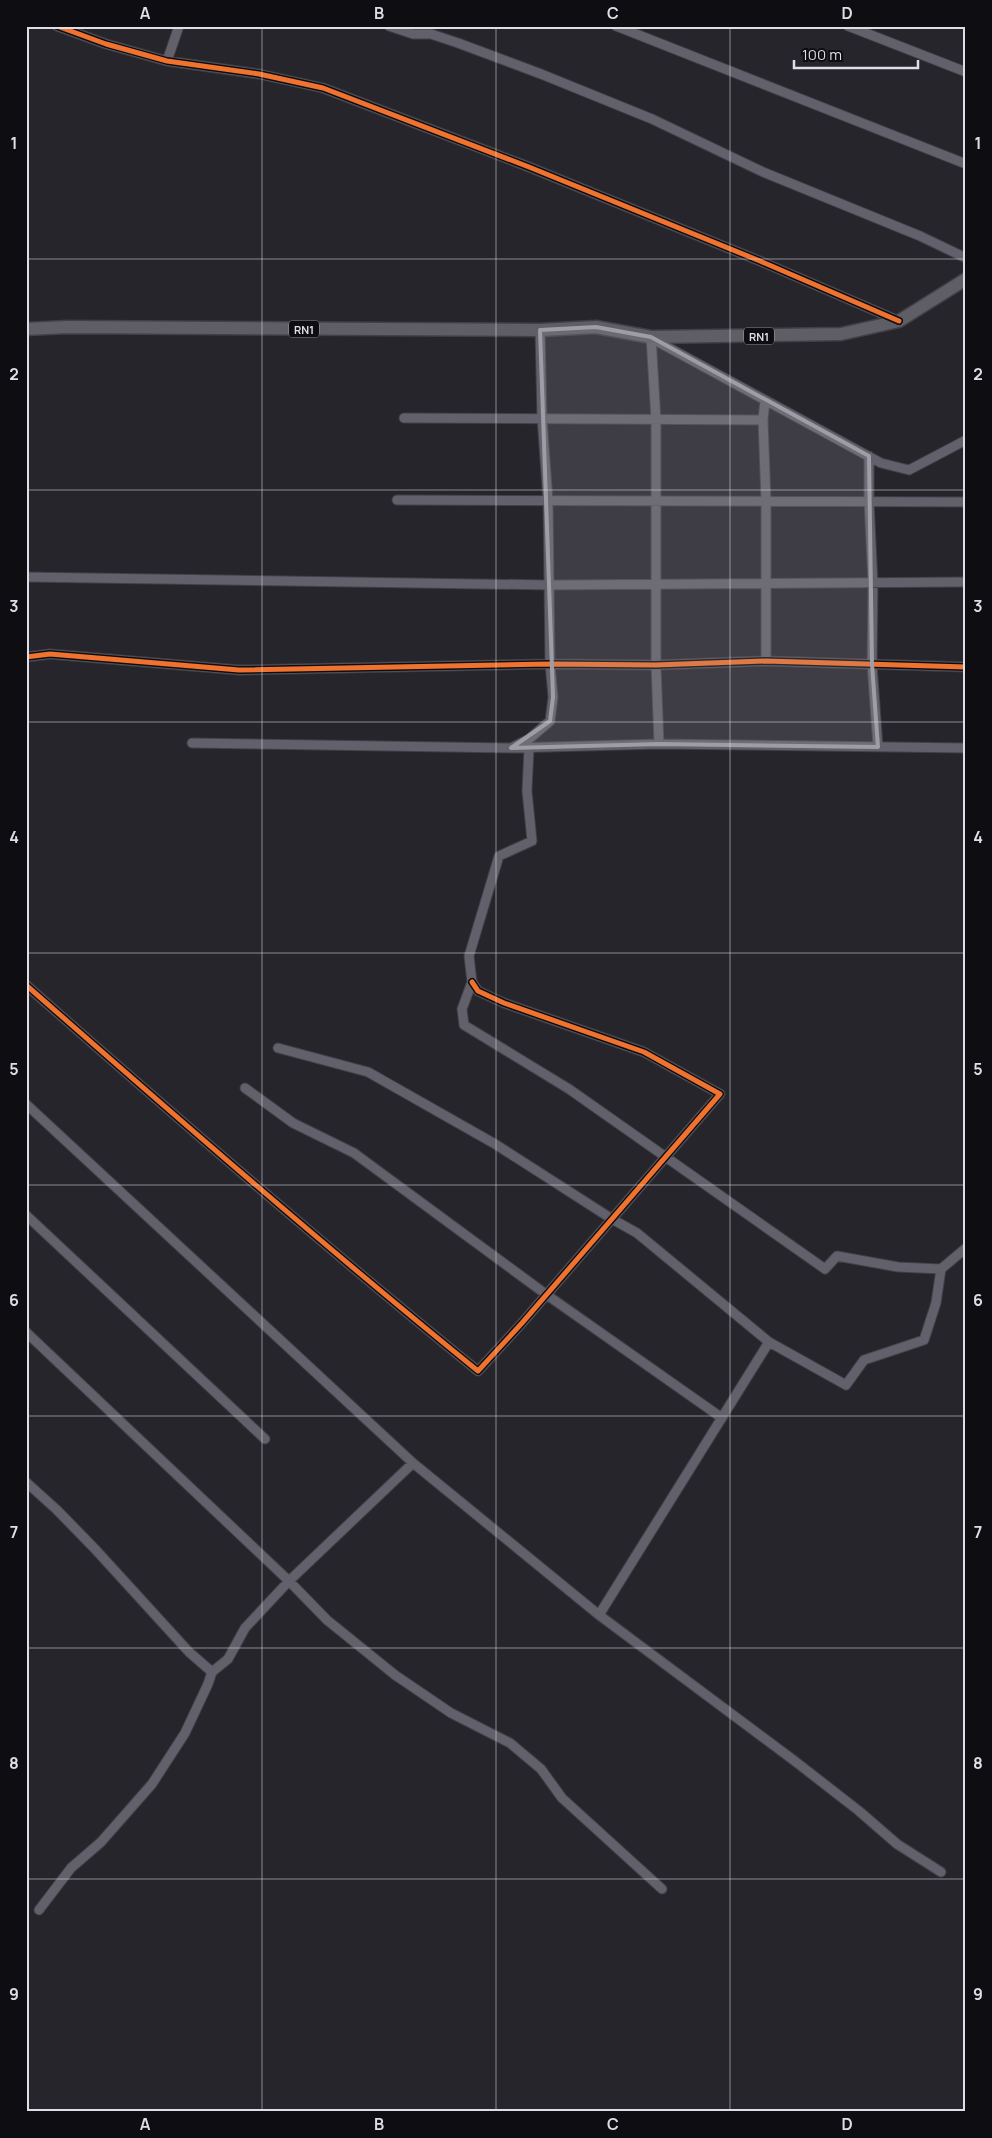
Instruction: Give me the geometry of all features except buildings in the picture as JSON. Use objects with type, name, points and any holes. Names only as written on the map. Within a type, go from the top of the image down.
[{"type":"highway","name":"RN1","points":[[26,329],[78,327],[540,330],[596,327],[651,338],[841,334],[898,321],[966,279]]},
{"type":"street","points":[[57,26],[106,44],[167,61],[259,74],[322,88],[529,167],[760,261],[898,321]]},
{"type":"street","points":[[167,61],[179,26]]},
{"type":"street","points":[[389,26],[414,34],[431,34],[558,81],[652,119],[763,172],[920,236],[966,258]]},
{"type":"street","points":[[616,26],[964,160]]},
{"type":"street","points":[[848,26],[966,72]]},
{"type":"street","points":[[511,748],[529,739],[550,721],[553,697],[550,664],[548,500],[542,418],[540,330]]},
{"type":"street","points":[[651,338],[881,463],[909,470],[964,444]]},
{"type":"street","points":[[651,338],[656,420],[656,664],[659,744]]},
{"type":"street","points":[[765,400],[763,420],[766,502],[766,661]]},
{"type":"street","points":[[404,418],[763,420]]},
{"type":"street","points":[[869,456],[873,584],[872,664],[878,747]]},
{"type":"street","points":[[397,500],[966,502]]},
{"type":"street","points":[[26,578],[549,584],[766,582],[873,584],[966,582]]},
{"type":"street","points":[[26,657],[50,654],[239,670],[766,661],[966,667]]},
{"type":"street","points":[[192,743],[511,748],[659,744],[966,748]]},
{"type":"street","points":[[530,748],[527,791],[532,842],[499,856],[469,956],[472,982],[462,1009],[464,1025],[569,1089],[825,1268],[837,1256],[898,1267],[941,1269]]},
{"type":"street","points":[[26,985],[197,1136],[369,1282],[478,1371],[547,1295],[720,1094],[644,1052],[504,1004],[478,991],[472,982]]},
{"type":"street","points":[[278,1048],[368,1072],[496,1144],[612,1219],[637,1233],[770,1342],[846,1385],[864,1360],[924,1340],[936,1303],[941,1269],[966,1248]]},
{"type":"street","points":[[246,1088],[293,1123],[354,1153],[547,1295],[722,1418]]},
{"type":"street","points":[[26,1104],[413,1463],[599,1615],[796,1762],[859,1811],[897,1844],[941,1872]]},
{"type":"street","points":[[26,1215],[265,1439]]},
{"type":"street","points":[[26,1332],[327,1620],[395,1675],[451,1713],[510,1743],[541,1769],[562,1798],[662,1889]]},
{"type":"street","points":[[599,1615],[770,1342]]},
{"type":"street","points":[[39,1910],[71,1868],[101,1842],[152,1784],[185,1733],[212,1672],[228,1659],[245,1628],[289,1582],[413,1463]]},
{"type":"street","points":[[26,1482],[57,1510],[190,1652],[212,1672]]},
{"type":"highlighted area","points":[[596,327],[651,337],[869,456],[872,664],[878,747],[659,744],[511,748],[550,721],[553,697],[540,330]]},
{"type":"cycle path","points":[[57,26],[106,44],[167,61],[259,74],[323,88],[529,167],[760,261],[899,321]]},
{"type":"cycle path","points":[[26,657],[50,654],[239,670],[550,664],[656,665],[766,661],[966,667]]},
{"type":"cycle path","points":[[26,985],[194,1132],[478,1371],[522,1323],[720,1094],[644,1052],[504,1003],[478,991],[472,982]]}]
